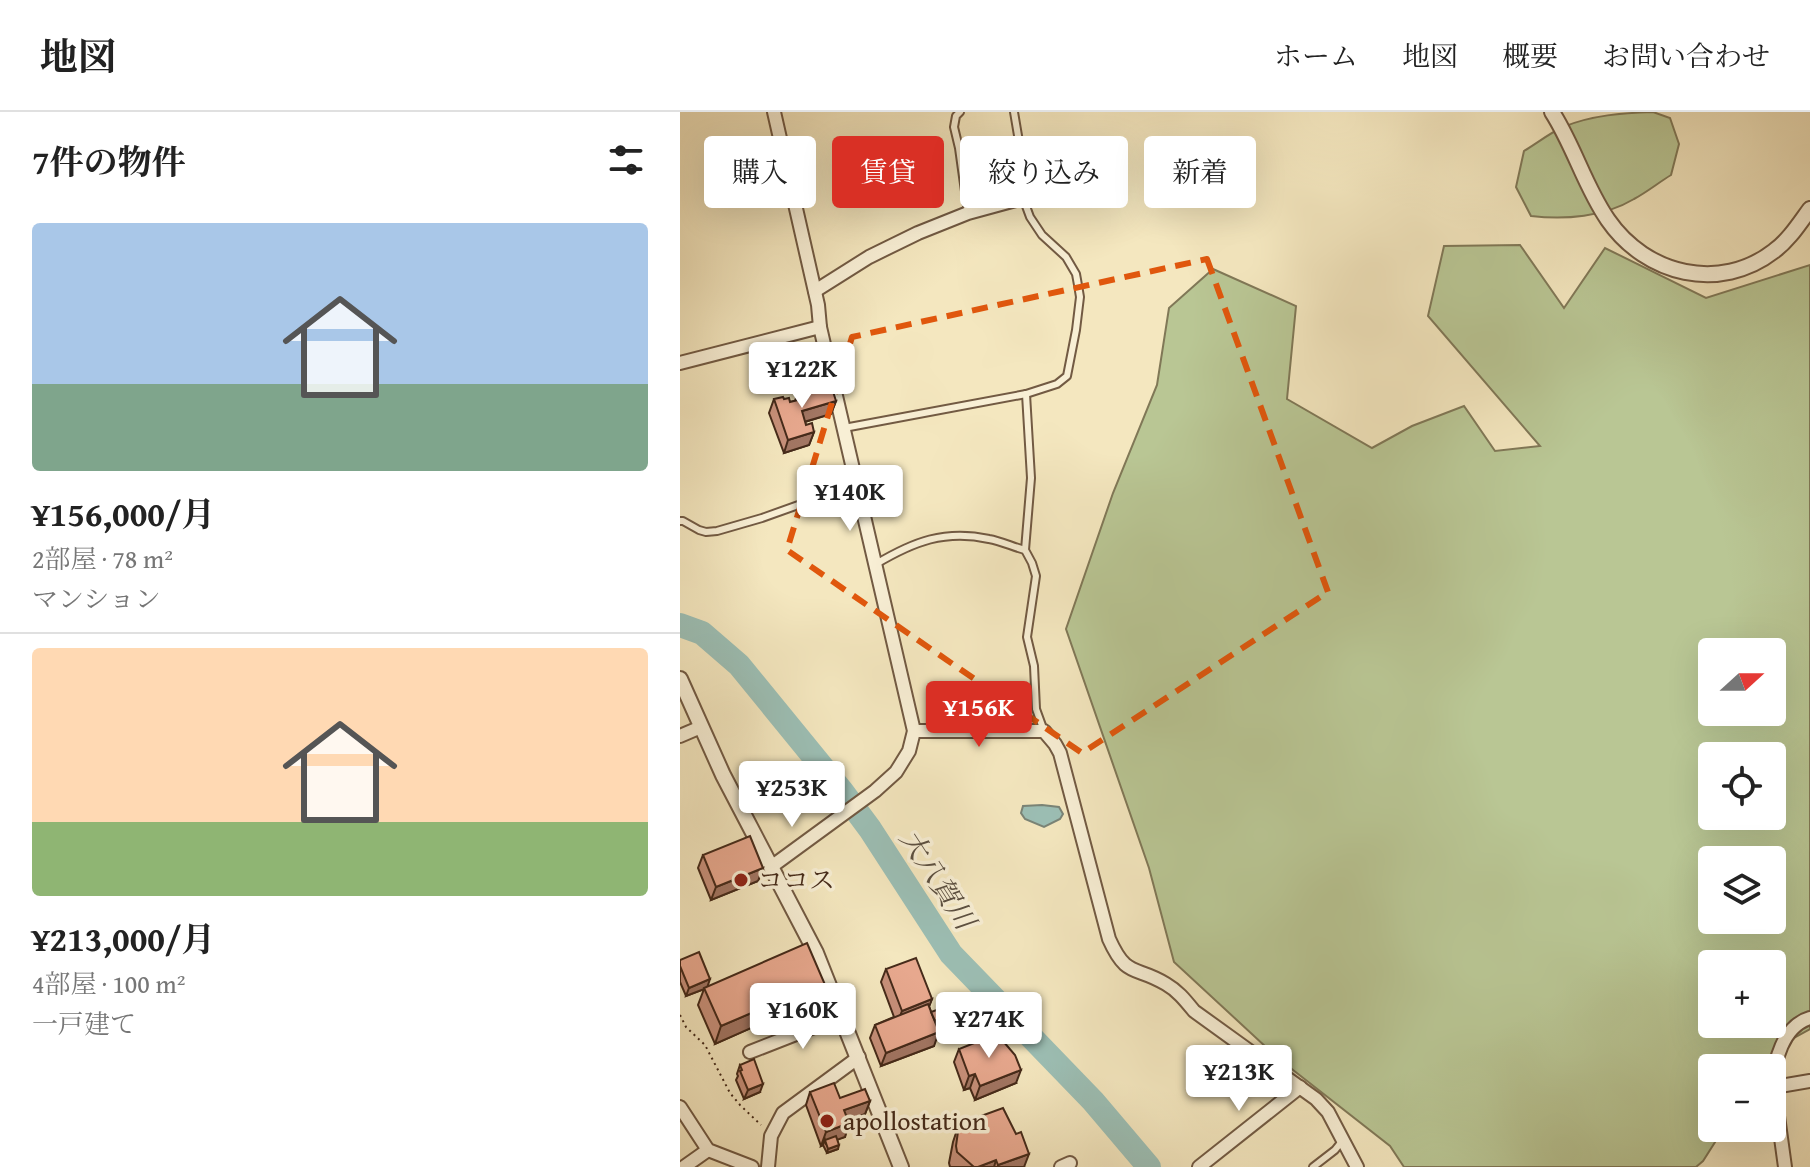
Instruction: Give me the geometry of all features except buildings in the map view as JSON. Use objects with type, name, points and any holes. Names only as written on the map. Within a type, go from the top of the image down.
[{"type":"street","points":[[771,867],[875,791],[896,772],[909,751],[914,731],[820,327],[815,291],[774,112]]},
{"type":"street","points":[[1552,112],[1609,222],[1625,241],[1647,259],[1671,269],[1710,274],[1746,266],[1774,251],[1810,209]]},
{"type":"street","points":[[815,291],[869,257],[918,233],[986,208]]},
{"type":"street","points":[[680,363],[820,327]]},
{"type":"street","points":[[680,679],[723,775],[816,953],[901,1167]]},
{"type":"street","points":[[680,736],[701,727]]},
{"type":"street","points":[[914,731],[1044,731],[1060,753],[1116,956],[1132,970],[1165,983],[1179,993],[1194,1011],[1316,1099],[1328,1112],[1357,1167]]},
{"type":"street","points":[[750,1052],[842,1016]]},
{"type":"street","points":[[1779,1054],[1786,1037],[1800,1021],[1810,1018]]},
{"type":"street","points":[[768,1167],[772,1132],[783,1113],[859,1057]]},
{"type":"street","points":[[1786,1085],[1810,1081]]},
{"type":"street","points":[[1199,1167],[1300,1087]]},
{"type":"street","points":[[680,1107],[708,1150],[752,1167]]},
{"type":"street","points":[[1782,1142],[1785,1167]]},
{"type":"street","points":[[684,1167],[708,1150]]},
{"type":"lane","points":[[960,112],[954,127],[968,213]]},
{"type":"lane","points":[[1014,112],[1018,136]]},
{"type":"lane","points":[[844,428],[1026,394],[1057,384],[1067,376],[1080,297],[1076,274],[1066,257],[1037,228],[1027,208]]},
{"type":"lane","points":[[1026,394],[1031,478],[1025,550],[1036,576],[1027,637],[1034,666],[1036,709],[1044,731]]},
{"type":"lane","points":[[680,521],[706,532],[717,531],[857,484]]},
{"type":"lane","points":[[876,564],[936,536],[984,537],[1025,550]]},
{"type":"lane","points":[[1313,1167],[1343,1140]]},
{"type":"path","points":[[680,1015],[686,1027],[705,1045],[730,1093],[772,1132]]},
{"type":"highlighted area","points":[[1207,259],[1328,592],[1082,753],[787,550],[852,337]]},
{"type":"green space","points":[[1653,112],[1670,118],[1679,144],[1671,175],[1610,210],[1571,217],[1531,216],[1516,187],[1524,151],[1553,132],[1574,123],[1608,115]]},
{"type":"green space","points":[[1520,245],[1564,308],[1605,248],[1706,298],[1810,265],[1810,1029],[1794,1038],[1779,1054],[1698,1054],[1698,1142],[1715,1142],[1696,1167],[1404,1167],[1390,1146],[1279,1059],[1174,962],[1149,868],[1066,629],[1113,493],[1157,385],[1169,308],[1213,269],[1296,306],[1287,399],[1372,448],[1412,426],[1464,406],[1495,451],[1540,446],[1428,316],[1444,246]]},
{"type":"water","points":[[1023,806],[1059,807],[1063,814],[1060,819],[1044,827],[1025,819],[1021,813]]},
{"type":"waterway","name":"大八賀川","points":[[680,625],[702,633],[739,665],[870,829],[951,954],[1093,1101],[1149,1167]]},
{"type":"place","name":"ココス","points":[[741,880]]},
{"type":"place","name":"apollostation","points":[[827,1121]]}]
